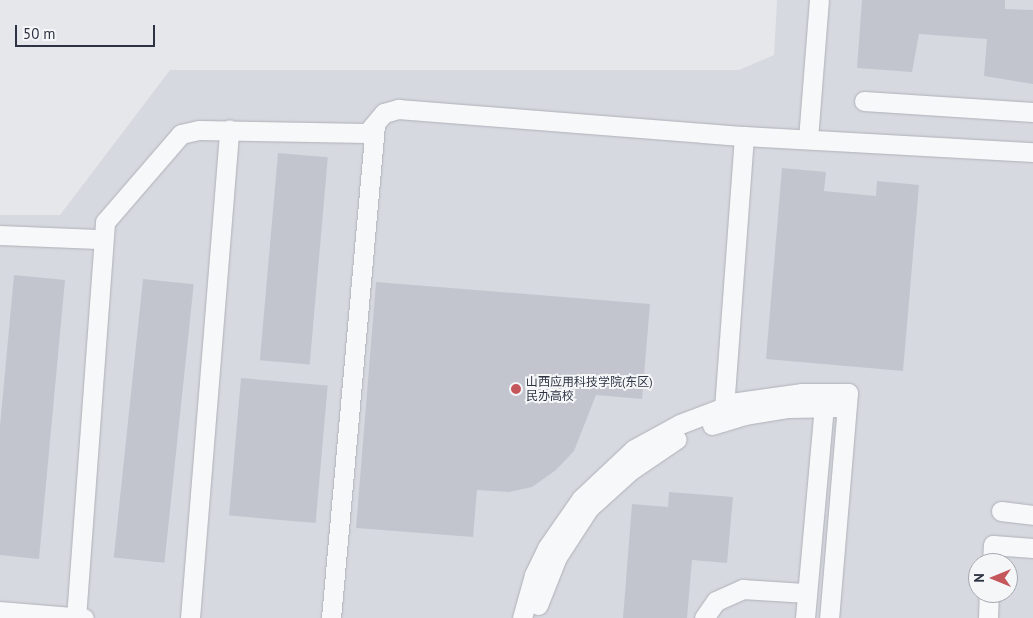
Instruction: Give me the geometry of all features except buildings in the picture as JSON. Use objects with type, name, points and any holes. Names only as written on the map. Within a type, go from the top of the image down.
[{"type":"lane","points":[[808,139],[819,0]]},
{"type":"lane","points":[[864,101],[1033,112]]},
{"type":"lane","points":[[0,611],[79,618],[105,222],[181,134],[199,130],[367,133],[375,126],[384,113],[398,109],[744,136],[1033,152]]},
{"type":"lane","points":[[331,618],[375,126]]},
{"type":"lane","points":[[190,618],[229,130]]},
{"type":"lane","points":[[724,414],[744,136]]},
{"type":"lane","points":[[0,235],[94,239]]},
{"type":"lane","points":[[522,618],[534,575],[547,548],[597,481],[634,449],[680,424],[724,414],[777,396],[824,399],[846,407],[829,618]]},
{"type":"lane","points":[[805,618],[824,399]]},
{"type":"lane","points":[[535,618],[543,588],[557,557],[589,508],[631,470],[672,441],[724,414]]},
{"type":"lane","points":[[1001,511],[1033,514]]},
{"type":"lane","points":[[993,553],[993,545],[1033,548]]},
{"type":"lane","points":[[704,618],[716,601],[743,589],[807,593]]},
{"type":"lane","points":[[988,618],[989,603]]},
{"type":"shaded area","name":"山西应用科技学院(东区) 民办高校","points":[[777,0],[1033,0],[1033,618],[0,618],[0,215],[60,215],[170,70],[739,70],[774,55]]},
{"type":"place","name":"山西应用科技学院(东区) 民办高校","points":[[516,389]]}]
